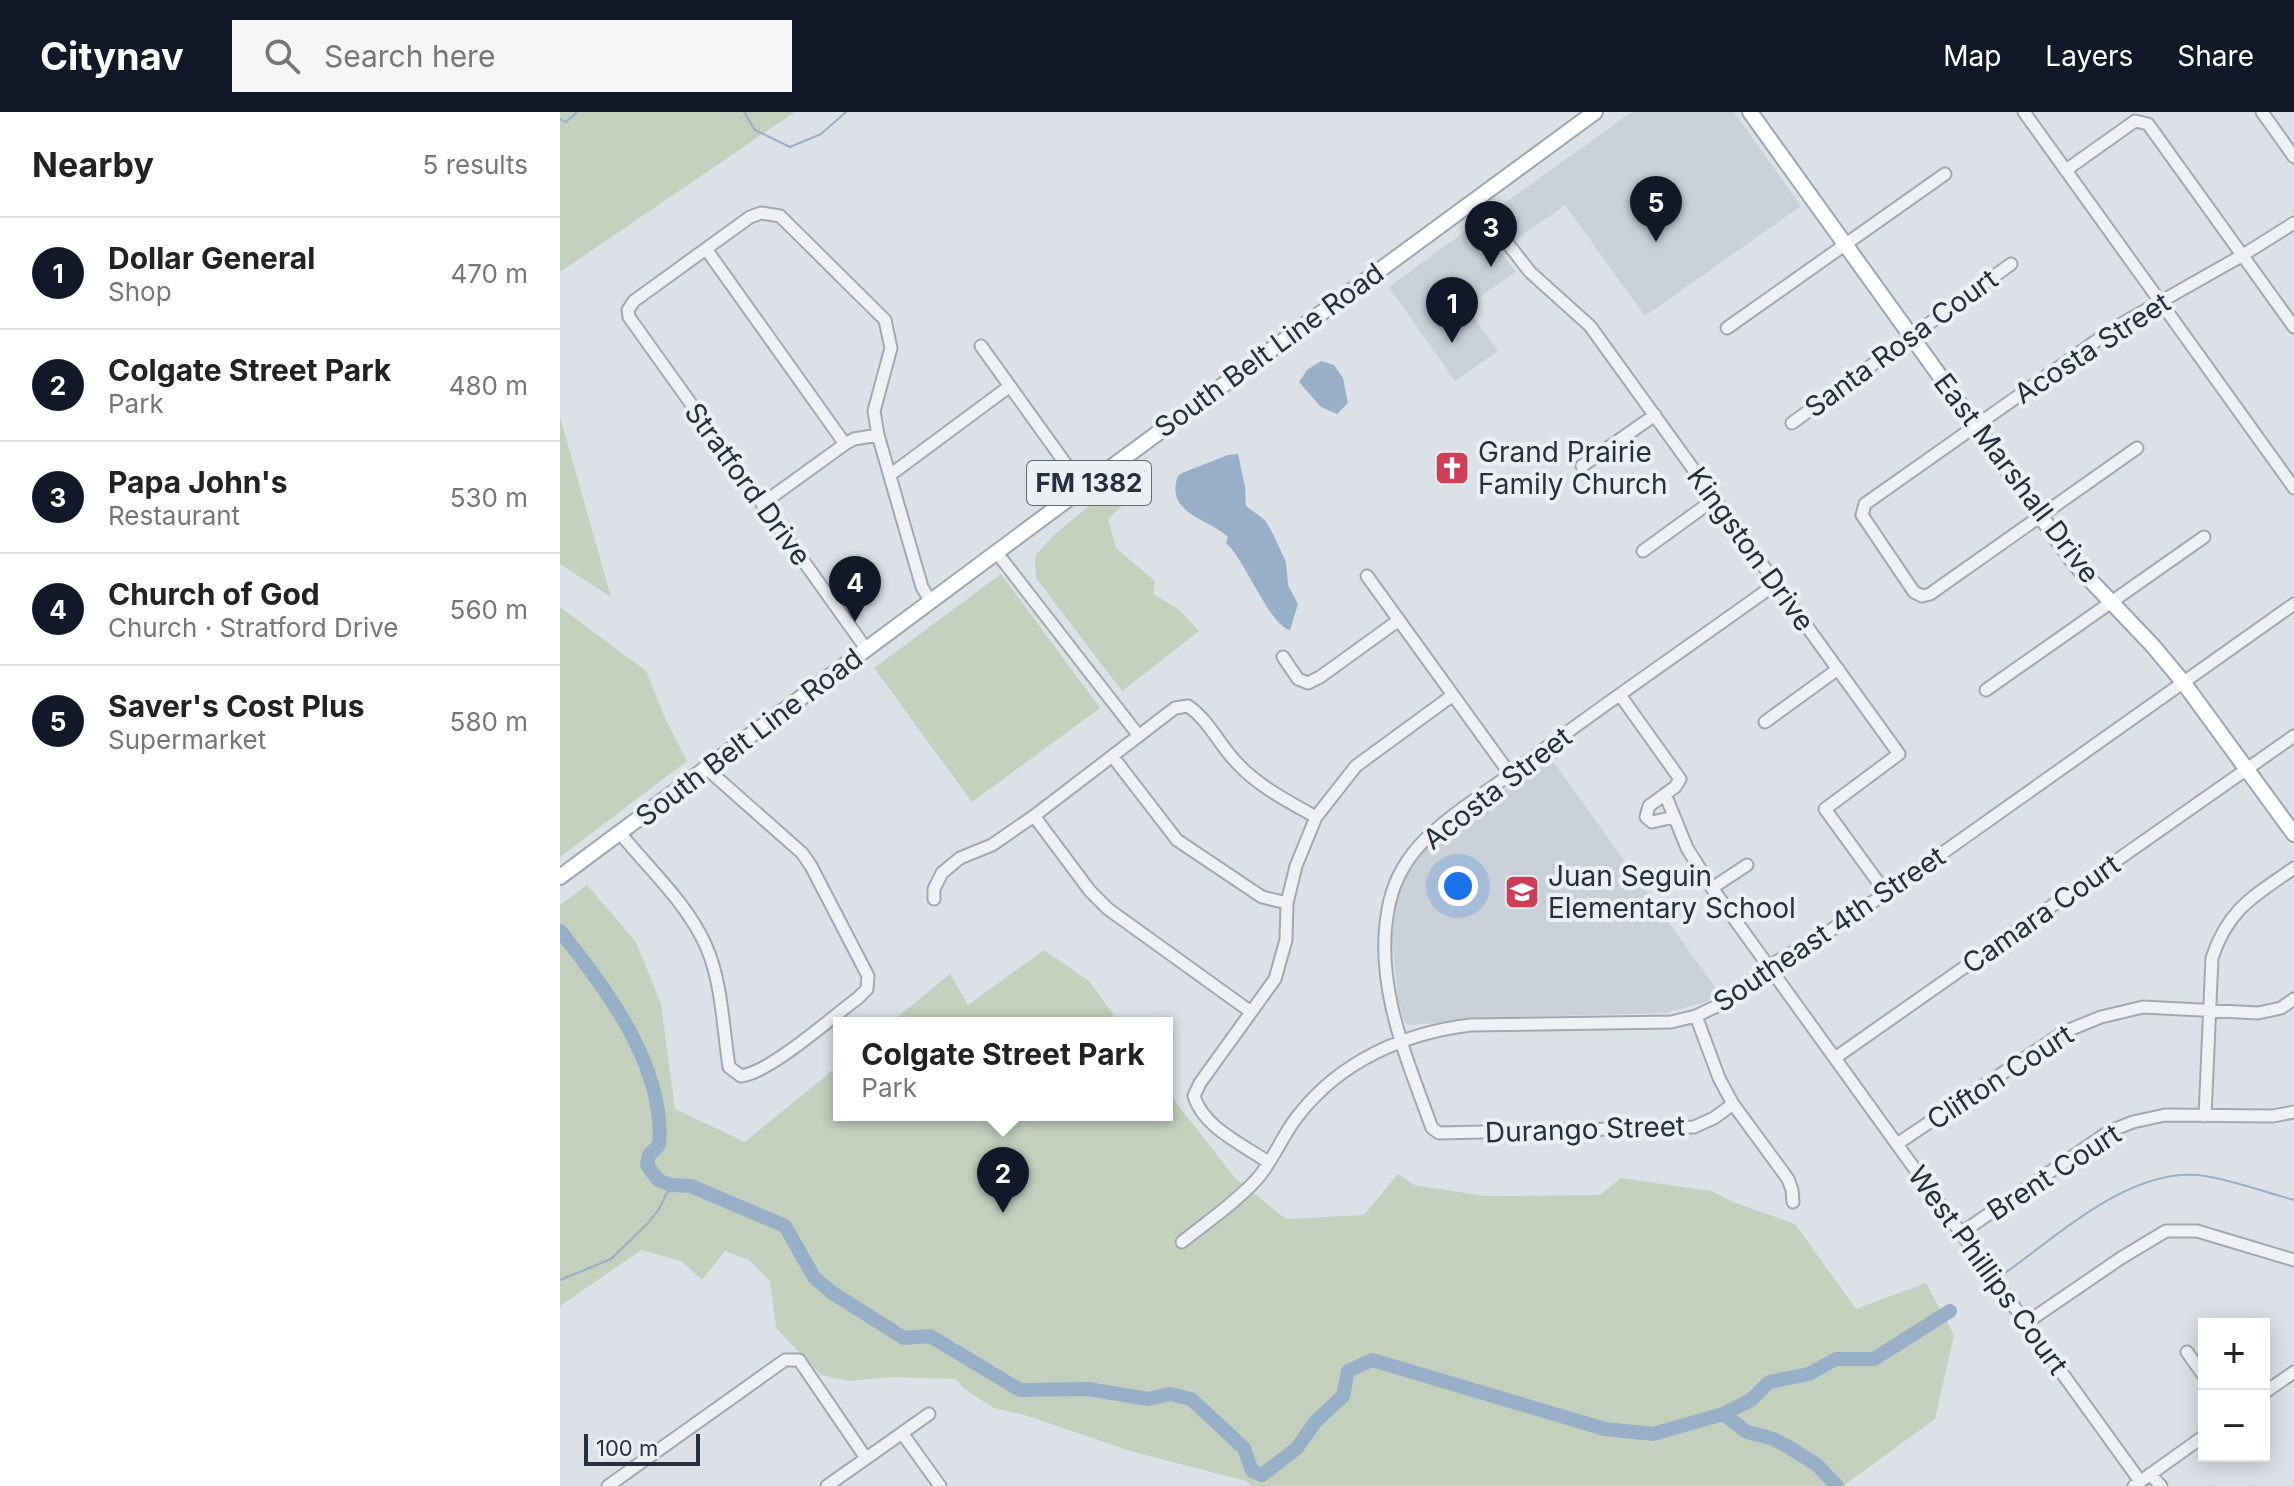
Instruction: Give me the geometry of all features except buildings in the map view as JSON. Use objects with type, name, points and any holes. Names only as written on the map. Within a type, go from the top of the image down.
[{"type":"main road","name":"South Belt Line Road","points":[[560,877],[1595,112]]},
{"type":"main road","name":"East Marshall Drive","points":[[1750,112],[2075,564],[2183,682],[2294,834]]},
{"type":"street","points":[[2024,112],[2294,488]]},
{"type":"street","points":[[2262,112],[2294,157]]},
{"type":"street","points":[[2066,170],[2135,121],[2148,124],[2294,327]]},
{"type":"street","points":[[1727,328],[1945,174]]},
{"type":"street","name":"Kingston Drive","points":[[1474,200],[1530,272],[1590,326],[1899,754],[1825,809],[1886,893]]},
{"type":"street","points":[[845,444],[706,249],[750,217],[761,213],[780,216],[885,320],[891,348],[874,411],[878,435],[922,587],[931,602]]},
{"type":"street","name":"Acosta Street","points":[[2042,515],[1930,594],[1922,596],[1914,592],[1862,515],[1865,504],[2116,327],[2294,223]]},
{"type":"street","name":"Stratford Drive","points":[[706,249],[634,301],[628,310],[629,317],[867,650]]},
{"type":"street","name":"Santa Rosa Court","points":[[1792,423],[2011,264]]},
{"type":"street","points":[[981,346],[1083,488]]},
{"type":"street","points":[[890,475],[1010,386]]},
{"type":"street","points":[[1582,466],[1655,415]]},
{"type":"street","points":[[762,504],[845,444],[865,435],[878,435]]},
{"type":"street","points":[[2042,515],[2137,448]]},
{"type":"street","points":[[1643,551],[1716,498]]},
{"type":"street","points":[[1986,690],[2204,537]]},
{"type":"street","points":[[997,553],[1139,736]]},
{"type":"street","points":[[1367,576],[1510,774]]},
{"type":"street","name":"Acosta Street","points":[[1432,1128],[1401,1041],[1387,979],[1384,940],[1388,907],[1399,873],[1420,845],[1510,774],[1777,583]]},
{"type":"street","name":"Southeast 4th Street","points":[[1182,1242],[1243,1193],[1268,1162],[1295,1118],[1317,1092],[1342,1071],[1401,1041],[1442,1028],[1671,1022],[1696,1016],[1721,1004],[1769,966],[1825,934],[1886,893],[2294,604]]},
{"type":"street","points":[[1283,657],[1298,679],[1308,683],[1399,620]]},
{"type":"street","points":[[1765,722],[1838,669]]},
{"type":"street","points":[[1268,1162],[1210,1121],[1198,1109],[1194,1096],[1275,979],[1282,962],[1287,903],[1296,866],[1316,817],[1356,766],[1453,695]]},
{"type":"street","points":[[1620,695],[1680,779],[1675,787],[1649,806],[1646,817],[1652,822],[1674,817]]},
{"type":"street","points":[[934,899],[934,889],[942,873],[960,858],[992,845],[1034,816],[1175,708],[1188,706],[1200,714],[1240,767],[1287,801],[1316,817]]},
{"type":"street","name":"Camara Court","points":[[1835,1058],[2294,736]]},
{"type":"street","points":[[1113,757],[1177,840],[1262,897],[1287,903]]},
{"type":"street","points":[[620,833],[698,929],[708,949],[729,1067],[741,1076],[770,1063],[867,989],[868,976],[807,860],[707,769]]},
{"type":"street","name":"West Phillips Court","points":[[1665,794],[1687,848],[1712,888],[2141,1481],[2161,1486]]},
{"type":"street","points":[[1034,816],[1090,891],[1108,909],[1251,1012]]},
{"type":"street","points":[[1712,888],[1747,865]]},
{"type":"street","points":[[2205,1116],[2212,958],[2232,915],[2294,868]]},
{"type":"street","name":"Clifton Court","points":[[1897,1144],[2064,1032],[2101,1017],[2143,1007],[2258,1013],[2281,1008],[2294,999]]},
{"type":"street","points":[[1696,1016],[1719,1078],[1733,1104],[1788,1179],[1793,1202]]},
{"type":"street","name":"Durango Street","points":[[1432,1128],[1439,1133],[1694,1127],[1714,1118],[1733,1104]]},
{"type":"street","name":"Brent Court","points":[[1961,1233],[2110,1131],[2133,1122],[2165,1115],[2273,1116],[2294,1112]]},
{"type":"street","points":[[2026,1323],[2166,1231],[2197,1231],[2294,1260]]},
{"type":"street","points":[[2187,1352],[2198,1368]]},
{"type":"street","points":[[608,1486],[785,1360],[799,1360],[866,1458]]},
{"type":"street","points":[[2268,1390],[2294,1372]]},
{"type":"street","points":[[827,1486],[929,1414]]},
{"type":"street","points":[[902,1433],[940,1486]]},
{"type":"street","points":[[2141,1481],[2198,1440]]},
{"type":"shaded area","points":[[1632,112],[1734,112],[1801,206],[1645,316],[1565,205],[1514,241],[1492,212]]},
{"type":"shaded area","points":[[1471,227],[1483,229],[1516,272],[1466,306],[1498,351],[1455,381],[1389,287]]},
{"type":"shaded area","name":"Juan Seguin Elementary School","points":[[1550,757],[1720,994],[1705,1002],[1665,1013],[1512,1017],[1408,1025],[1404,1021],[1398,997],[1391,931],[1394,904],[1402,880],[1429,843]]},
{"type":"green space","points":[[560,112],[795,112],[560,272]]},
{"type":"green space","points":[[560,417],[611,597],[560,564]]},
{"type":"green space","points":[[1128,473],[1138,491],[1108,519],[1116,548],[1155,581],[1153,594],[1178,609],[1199,631],[1122,691],[1036,578],[1035,556],[1053,536]]},
{"type":"green space","points":[[1001,574],[1100,708],[972,802],[874,668]]},
{"type":"green space","points":[[560,607],[646,671],[687,761],[560,857]]},
{"type":"green space","points":[[587,885],[636,942],[661,1004],[675,1109],[745,1142],[833,1070],[833,1121],[1173,1121],[1173,1099],[1235,1178],[1286,1219],[1364,1215],[1398,1174],[1414,1185],[1484,1196],[1600,1195],[1621,1178],[1711,1191],[1795,1224],[1856,1309],[1926,1283],[1954,1335],[1935,1419],[1843,1486],[1251,1486],[1246,1481],[1130,1451],[1025,1415],[994,1408],[964,1389],[956,1379],[891,1377],[849,1381],[821,1375],[776,1328],[770,1281],[749,1260],[725,1251],[702,1280],[681,1261],[641,1250],[560,1306],[560,905]]},
{"type":"green space","points":[[1044,950],[1089,981],[1115,1017],[897,1017],[950,974],[968,1005]]},
{"type":"water","points":[[1321,361],[1334,365],[1343,378],[1348,403],[1337,414],[1321,407],[1299,382],[1307,370]]},
{"type":"water","points":[[1238,454],[1246,506],[1265,520],[1286,562],[1288,585],[1298,604],[1290,630],[1282,626],[1266,605],[1226,543],[1228,537],[1191,514],[1177,499],[1175,489],[1178,476],[1182,473]]},
{"type":"waterway","points":[[560,119],[566,122],[577,112]]},
{"type":"waterway","points":[[744,112],[755,130],[790,147],[821,134],[846,112]]},
{"type":"waterway","points":[[560,931],[613,1003],[643,1058],[659,1116],[659,1145],[649,1155],[647,1165],[658,1180],[671,1185],[691,1186],[785,1226],[814,1277],[831,1292],[904,1338],[930,1336],[1020,1390],[1088,1389],[1148,1399],[1170,1394],[1191,1399],[1244,1448],[1252,1471],[1262,1475],[1297,1448],[1316,1421],[1343,1396],[1348,1371],[1372,1360],[1605,1429],[1653,1434],[1723,1414],[1747,1432],[1787,1446],[1817,1465],[1837,1486]]},
{"type":"waterway","points":[[2002,1275],[2098,1206],[2151,1181],[2178,1175],[2205,1176],[2294,1200]]},
{"type":"waterway","points":[[560,1280],[611,1259],[649,1222],[671,1185]]},
{"type":"waterway","points":[[1723,1414],[1751,1400],[1769,1382],[1809,1374],[1836,1359],[1874,1359],[1950,1311]]},
{"type":"place","name":"Saver's Cost Plus","points":[[1656,242]]},
{"type":"place","name":"Papa John's","points":[[1491,267]]},
{"type":"place","name":"Dollar General","points":[[1452,343]]},
{"type":"place","name":"Grand Prairie Family Church","points":[[1452,468]]},
{"type":"place","name":"Church of God","points":[[855,622]]},
{"type":"place","name":"Juan Seguin Elementary School","points":[[1522,892]]},
{"type":"place","name":"Colgate Street Park","points":[[1003,1213]]}]
